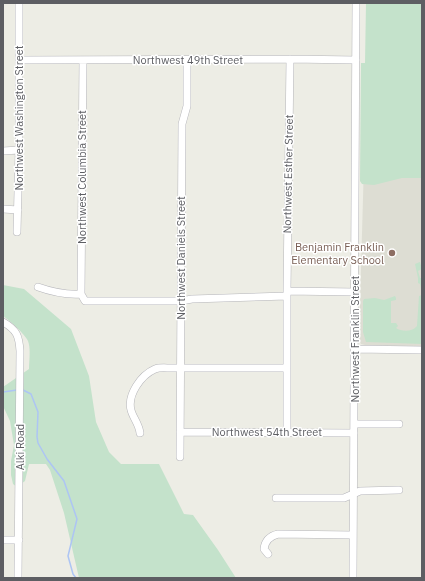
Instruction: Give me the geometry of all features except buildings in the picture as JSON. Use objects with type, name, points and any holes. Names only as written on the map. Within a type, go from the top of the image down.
[{"type":"street","name":"Northwest Washington Street","points":[[17,232],[20,3]]},
{"type":"street","name":"Northwest Franklin Street","points":[[354,578],[356,3]]},
{"type":"street","name":"Northwest Esther Street","points":[[287,433],[290,59]]},
{"type":"street","name":"Northwest 49th Street","points":[[20,60],[356,60]]},
{"type":"street","name":"Northwest Columbia Street","points":[[81,294],[83,60]]},
{"type":"street","name":"Northwest Daniels Street","points":[[180,457],[182,128],[187,106],[187,60]]},
{"type":"street","points":[[3,151],[19,150]]},
{"type":"street","points":[[3,209],[18,210]]},
{"type":"street","points":[[38,287],[50,292],[81,294],[85,301],[181,301],[192,298],[287,293],[355,292]]},
{"type":"street","name":"Alki Road","points":[[3,322],[11,327],[19,339],[20,351],[18,578]]},
{"type":"street","points":[[355,350],[422,350]]},
{"type":"street","points":[[140,433],[140,428],[131,408],[131,398],[134,390],[144,377],[154,369],[288,368]]},
{"type":"street","points":[[354,424],[399,424]]},
{"type":"street","name":"Northwest 54th Street","points":[[180,432],[354,433]]},
{"type":"street","points":[[276,498],[344,498],[360,490],[399,490]]},
{"type":"street","points":[[268,554],[264,549],[264,544],[270,536],[354,535]]},
{"type":"street","points":[[3,540],[19,540]]},
{"type":"shaded area","name":"Benjamin Franklin Elementary School","points":[[364,163],[422,166],[422,346],[365,345],[361,344],[359,340]]},
{"type":"green space","points":[[366,3],[422,3],[422,178],[402,178],[374,185],[362,184],[360,181],[361,63],[365,63]]},
{"type":"green space","points":[[420,262],[422,269],[418,271],[420,278],[422,278],[421,290],[420,284],[418,283],[415,264]]},
{"type":"green space","points":[[3,285],[24,289],[71,329],[89,376],[96,422],[109,452],[121,464],[159,464],[184,514],[193,515],[236,578],[79,578],[64,513],[50,470],[46,464],[29,464],[25,481],[17,487],[13,484],[11,475],[11,461],[14,445],[10,421],[3,406],[3,387],[29,369],[30,351],[28,341],[24,335],[17,327],[3,316]]},
{"type":"green space","points":[[422,295],[422,344],[366,342],[363,332],[364,299],[375,298],[384,300],[395,296],[396,300],[391,301],[391,323],[396,323],[398,326],[396,328],[398,329],[407,331],[417,326],[419,296]]},
{"type":"waterway","points":[[3,392],[17,390]]},
{"type":"waterway","points":[[23,390],[31,394],[38,412],[38,443],[47,459],[64,481],[77,519],[68,556],[73,574],[76,578]]},
{"type":"place","name":"Benjamin Franklin Elementary School","points":[[392,253]]}]
